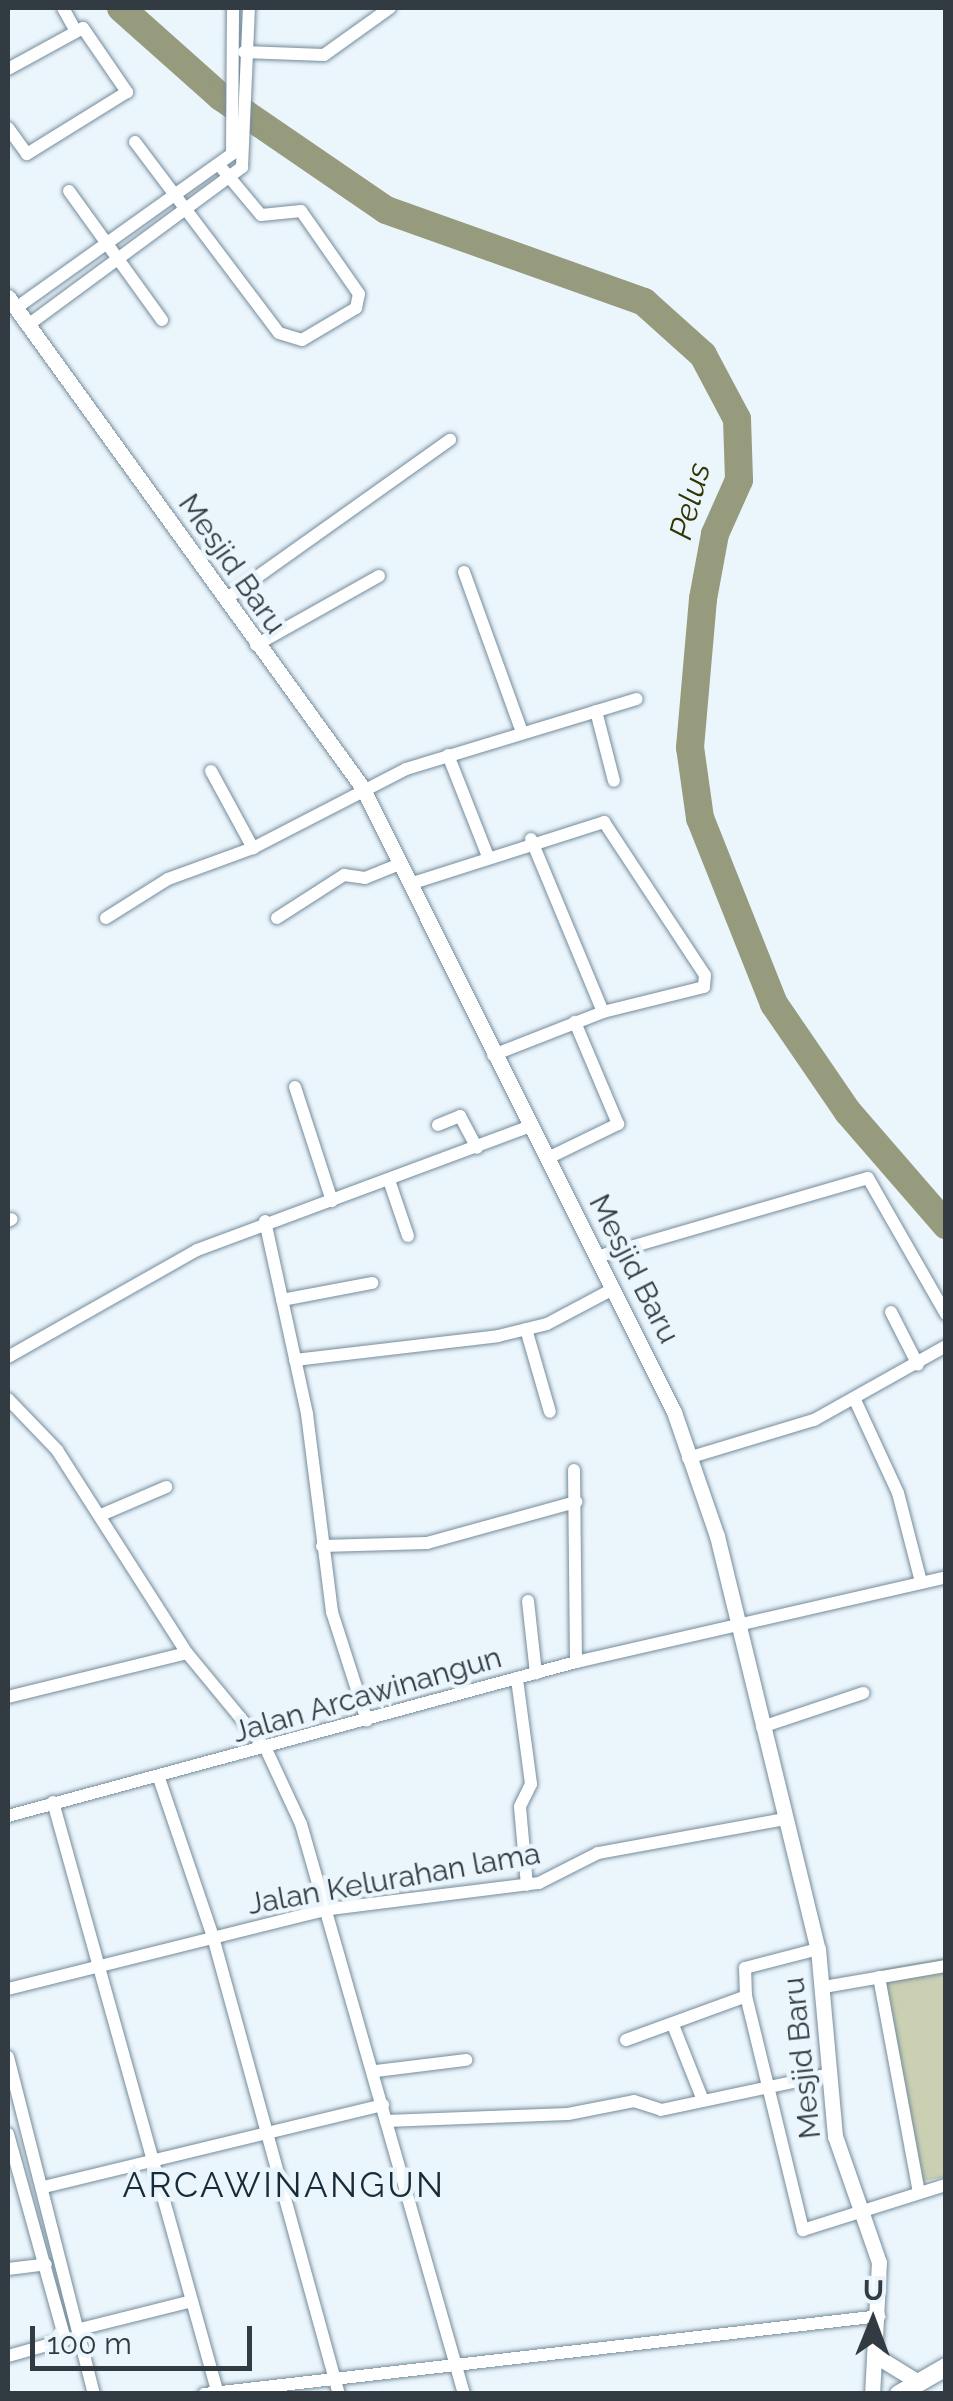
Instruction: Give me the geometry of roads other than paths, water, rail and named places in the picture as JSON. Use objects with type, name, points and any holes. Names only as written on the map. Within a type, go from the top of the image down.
[{"type":"main road","points":[[898,2394],[915,2380],[946,2366]]},
{"type":"street","points":[[64,8],[74,30]]},
{"type":"street","points":[[12,303],[108,247],[219,165],[233,147],[233,8]]},
{"type":"street","points":[[28,325],[228,178],[249,147],[249,8]]},
{"type":"street","points":[[232,57],[342,49],[390,8]]},
{"type":"street","points":[[8,69],[74,30],[88,30],[127,95],[27,154],[8,128]]},
{"type":"street","points":[[135,142],[278,333],[302,340],[356,308],[359,294],[300,211],[261,215],[219,165]]},
{"type":"street","points":[[69,191],[162,320]]},
{"type":"street","name":"Mesjid Baru","points":[[12,303],[362,788],[612,1289],[688,1458],[741,1625],[762,1728],[818,1950],[824,1987],[825,2076],[879,2262],[880,2316],[872,2394]]},
{"type":"street","points":[[226,599],[450,440]]},
{"type":"street","points":[[464,572],[522,732]]},
{"type":"street","points":[[256,645],[379,576]]},
{"type":"street","points":[[106,918],[168,879],[253,848],[362,788],[448,755],[637,700]]},
{"type":"street","points":[[596,711],[614,781]]},
{"type":"street","points":[[448,755],[487,854]]},
{"type":"street","points":[[211,771],[253,848]]},
{"type":"street","points":[[410,884],[530,840],[612,825],[705,975],[704,987],[603,1012],[494,1055]]},
{"type":"street","points":[[530,840],[603,1012]]},
{"type":"street","points":[[277,918],[344,875],[366,878],[400,864]]},
{"type":"street","points":[[548,1158],[618,1124],[574,1022]]},
{"type":"street","points":[[295,1086],[332,1201]]},
{"type":"street","points":[[438,1125],[460,1116],[477,1148]]},
{"type":"street","points":[[8,1357],[265,1221],[390,1183],[531,1126]]},
{"type":"street","points":[[596,1257],[868,1178],[946,1314]]},
{"type":"street","points":[[390,1183],[408,1236]]},
{"type":"street","points":[[265,1221],[295,1360],[332,1612],[367,1720]]},
{"type":"street","points":[[282,1300],[372,1282]]},
{"type":"street","points":[[295,1360],[526,1329],[612,1289]]},
{"type":"street","points":[[891,1312],[918,1365]]},
{"type":"street","points":[[526,1329],[550,1412]]},
{"type":"street","points":[[688,1458],[855,1400],[946,1346]]},
{"type":"street","points":[[8,1399],[101,1515],[187,1652],[266,1749],[330,1909],[464,2394]]},
{"type":"street","points":[[855,1400],[898,1493],[921,1582]]},
{"type":"street","points":[[574,1470],[576,1662]]},
{"type":"street","points":[[101,1515],[166,1487]]},
{"type":"street","points":[[322,1546],[426,1543],[576,1502]]},
{"type":"street","name":"Jalan Arcawinangun","points":[[8,1816],[576,1662],[946,1577]]},
{"type":"street","points":[[528,1601],[536,1674]]},
{"type":"street","points":[[8,1696],[187,1652]]},
{"type":"street","points":[[518,1679],[531,1784],[520,1808],[527,1886]]},
{"type":"street","points":[[762,1728],[864,1693]]},
{"type":"street","points":[[158,1778],[213,1937],[340,2394]]},
{"type":"street","points":[[53,1802],[156,2162],[213,2393],[333,2372],[880,2316]]},
{"type":"street","name":"Jalan Kelurahan lama","points":[[8,1989],[330,1909],[527,1886],[598,1853],[786,1819]]},
{"type":"street","points":[[818,1950],[742,1970],[803,2230],[946,2186]]},
{"type":"street","points":[[824,1987],[946,1966]]},
{"type":"street","points":[[879,1977],[919,2192]]},
{"type":"street","points":[[626,2040],[746,1996]]},
{"type":"street","points":[[673,2025],[702,2098]]},
{"type":"street","points":[[8,2057],[94,2394]]},
{"type":"street","points":[[376,2071],[466,2060]]},
{"type":"street","points":[[386,2121],[568,2114],[614,2102],[661,2110],[702,2098],[825,2076]]},
{"type":"street","points":[[44,2188],[383,2105]]},
{"type":"street","points":[[8,2134],[15,2178],[46,2264],[64,2344],[8,2356]]},
{"type":"street","points":[[8,2268],[46,2264]]},
{"type":"street","points":[[80,2330],[192,2301]]},
{"type":"street","points":[[876,2356],[915,2380]]},
{"type":"waterway","name":"Pelus","points":[[121,8],[221,97],[386,210],[644,302],[703,355],[737,419],[739,480],[715,534],[703,599],[690,747],[700,818],[774,1004],[848,1112],[946,1225]]},
{"type":"district","name":"ARCAWINANGUN","points":[[284,2185]]}]
